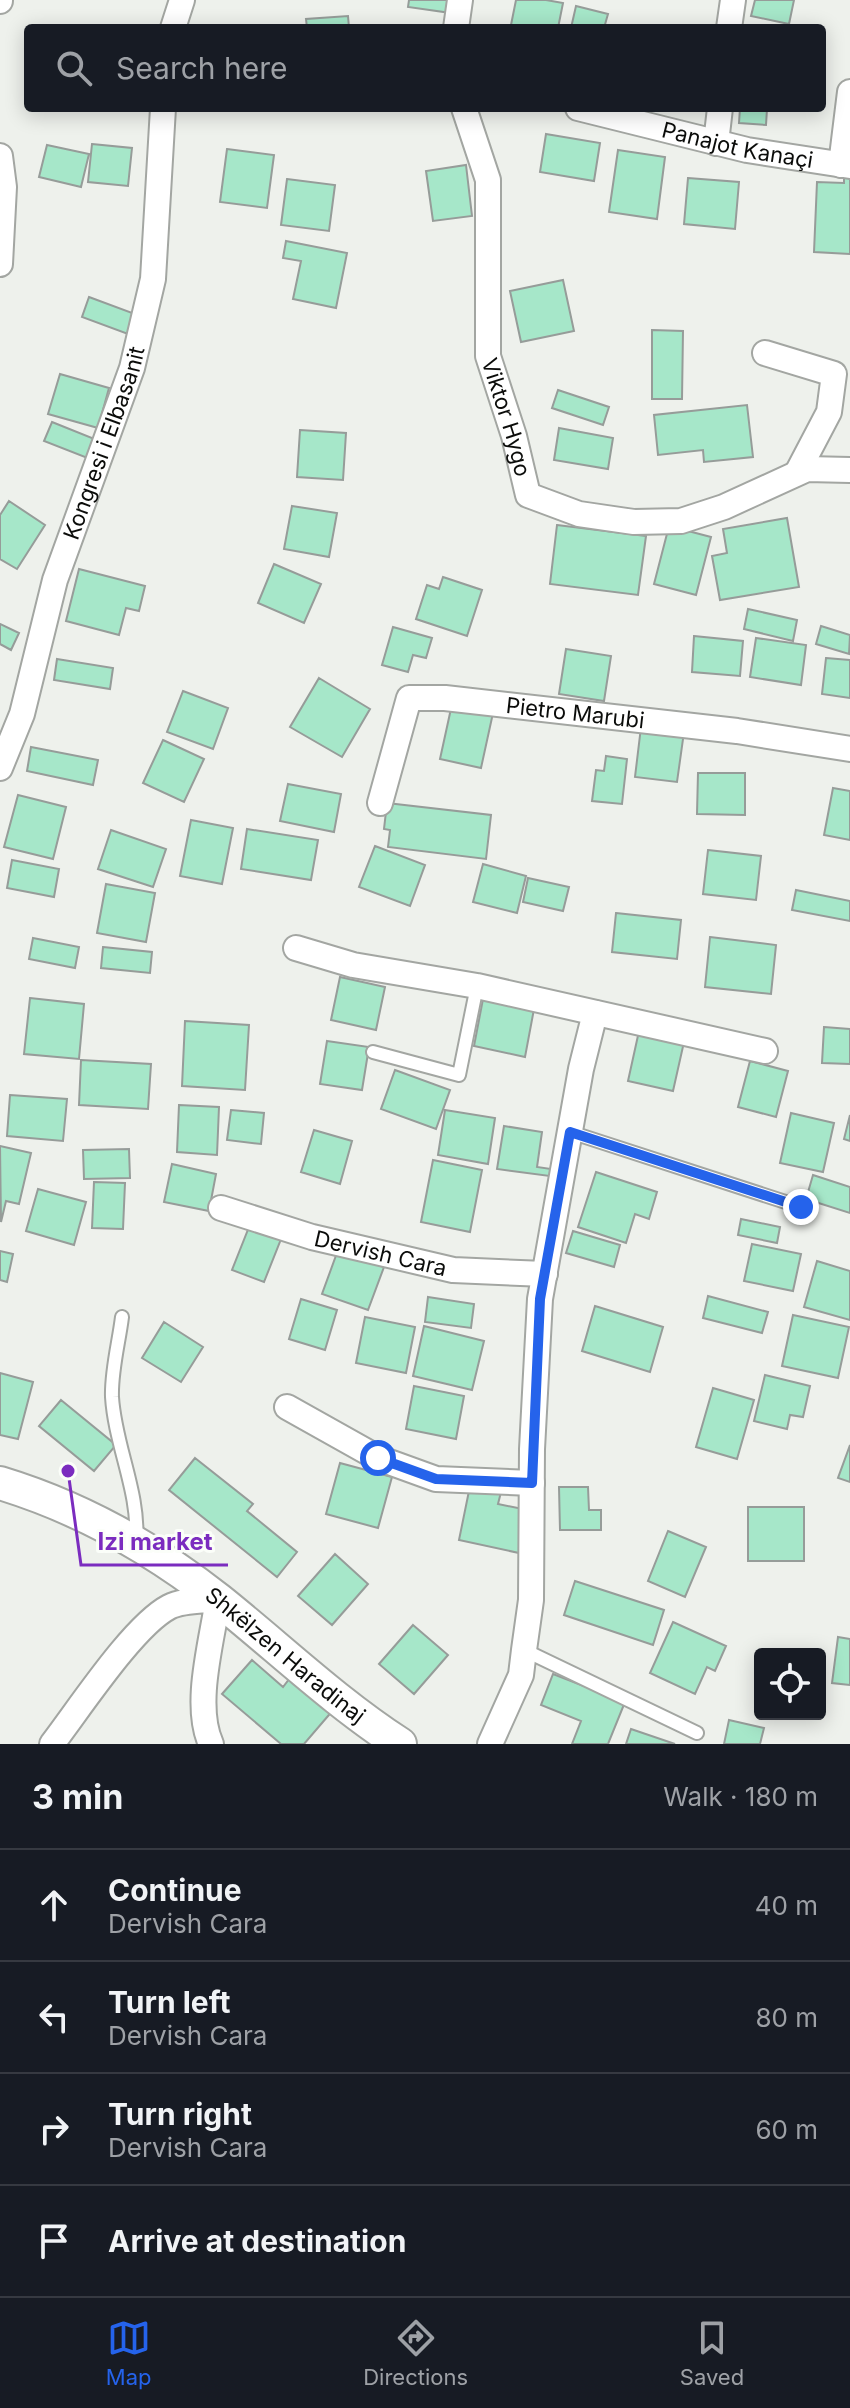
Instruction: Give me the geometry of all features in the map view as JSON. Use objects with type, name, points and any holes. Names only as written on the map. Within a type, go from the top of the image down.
[{"type":"street","points":[[174,24],[182,0]]},
{"type":"street","points":[[457,24],[460,0]]},
{"type":"street","points":[[730,24],[733,0]]},
{"type":"street","points":[[845,166],[850,92]]},
{"type":"street","name":"Kongresi i Elbasanit","points":[[0,768],[22,714],[55,580],[132,368],[153,279],[163,112]]},
{"type":"street","name":"Viktor Hygo","points":[[465,112],[488,180],[488,356],[514,436],[528,495],[579,514],[634,522],[681,521],[724,507],[807,469],[850,470]]},
{"type":"street","name":"Panajot Kanaçi","points":[[594,112],[716,143],[845,166]]},
{"type":"street","points":[[716,143],[720,112]]},
{"type":"street","points":[[0,157],[0,264]]},
{"type":"street","points":[[765,353],[834,374],[829,412],[797,473]]},
{"type":"street","name":"Pietro Marubi","points":[[380,803],[409,698],[445,698],[722,729],[850,749]]},
{"type":"street","points":[[296,948],[353,965],[477,986],[765,1051]]},
{"type":"street","points":[[490,1744],[521,1675],[531,1600],[532,1483],[540,1299],[595,1013]]},
{"type":"street","name":"Dervish Cara","points":[[221,1208],[312,1237],[453,1270],[545,1274]]},
{"type":"street","points":[[287,1407],[378,1458],[436,1479],[532,1483]]},
{"type":"street","name":"Shkëlzen Haradinaj","points":[[0,1483],[59,1505],[136,1543],[218,1599],[322,1687],[400,1744]]},
{"type":"street","points":[[52,1744],[127,1647],[151,1622],[171,1606],[218,1599],[205,1687],[204,1714],[211,1744]]},
{"type":"lane","points":[[373,1052],[459,1075],[477,986]]},
{"type":"lane","points":[[570,1132],[801,1207]]},
{"type":"lane","points":[[122,1317],[112,1394],[117,1430],[138,1519],[136,1543]]},
{"type":"lane","points":[[524,1650],[697,1733]]},
{"type":"building","points":[[409,0],[453,0],[451,13],[408,7]]},
{"type":"building","points":[[516,0],[563,3],[559,24],[511,24]]},
{"type":"building","points":[[755,0],[794,0],[789,24],[751,16]]},
{"type":"building","points":[[576,6],[608,14],[605,24],[572,24]]},
{"type":"building","points":[[348,16],[349,24],[307,24],[306,19]]},
{"type":"building","points":[[740,112],[767,112],[766,125],[739,123]]},
{"type":"building","points":[[546,134],[600,143],[594,181],[540,172]]},
{"type":"building","points":[[92,144],[132,148],[128,186],[88,182]]},
{"type":"building","points":[[47,145],[89,154],[81,187],[39,177]]},
{"type":"building","points":[[227,149],[274,155],[267,208],[220,202]]},
{"type":"building","points":[[618,150],[665,157],[657,219],[609,212]]},
{"type":"building","points":[[466,165],[472,216],[433,221],[426,171]]},
{"type":"building","points":[[844,175],[850,175],[850,254],[814,252],[817,182],[844,183]]},
{"type":"building","points":[[688,178],[739,182],[735,229],[684,224]]},
{"type":"building","points":[[287,179],[335,185],[329,231],[281,225]]},
{"type":"building","points":[[286,241],[347,253],[336,308],[293,299],[301,261],[283,258]]},
{"type":"building","points":[[563,280],[574,331],[521,342],[510,291]]},
{"type":"building","points":[[89,297],[135,314],[128,334],[82,317]]},
{"type":"building","points":[[652,330],[683,331],[682,399],[652,399]]},
{"type":"building","points":[[60,374],[109,388],[98,428],[48,414]]},
{"type":"building","points":[[558,390],[609,407],[603,425],[552,408]]},
{"type":"building","points":[[747,405],[753,457],[704,462],[703,450],[658,455],[654,415]]},
{"type":"building","points":[[52,422],[97,440],[90,459],[44,441]]},
{"type":"building","points":[[559,428],[613,438],[608,469],[554,460]]},
{"type":"building","points":[[300,430],[346,433],[343,480],[297,477]]},
{"type":"building","points":[[9,501],[45,525],[17,569],[0,559],[0,515]]},
{"type":"building","points":[[292,506],[337,513],[329,557],[284,549]]},
{"type":"building","points":[[787,518],[799,587],[720,600],[712,556],[727,553],[723,529]]},
{"type":"building","points":[[557,525],[646,536],[638,595],[550,584]]},
{"type":"building","points":[[669,526],[711,537],[696,595],[654,584]]},
{"type":"building","points":[[274,564],[321,584],[304,623],[258,603]]},
{"type":"building","points":[[79,569],[145,586],[139,611],[126,608],[119,635],[66,621]]},
{"type":"building","points":[[443,577],[482,590],[467,636],[416,619],[427,585],[439,589]]},
{"type":"building","points":[[748,609],[797,620],[793,641],[744,629]]},
{"type":"building","points":[[0,624],[19,633],[11,650],[0,644]]},
{"type":"building","points":[[821,626],[850,635],[849,654],[816,644]]},
{"type":"building","points":[[393,627],[432,638],[426,658],[413,655],[408,672],[382,665]]},
{"type":"building","points":[[694,636],[743,641],[740,676],[692,672]]},
{"type":"building","points":[[756,638],[806,645],[801,685],[750,677]]},
{"type":"building","points":[[566,649],[611,656],[604,701],[559,694]]},
{"type":"building","points":[[826,658],[850,660],[850,698],[822,694]]},
{"type":"building","points":[[57,659],[113,668],[110,689],[54,680]]},
{"type":"building","points":[[319,678],[370,709],[342,757],[290,727]]},
{"type":"building","points":[[183,691],[228,708],[213,749],[167,732]]},
{"type":"building","points":[[452,704],[493,713],[481,768],[440,759]]},
{"type":"building","points":[[641,727],[684,732],[677,782],[635,777]]},
{"type":"building","points":[[163,740],[204,759],[184,802],[143,783]]},
{"type":"building","points":[[31,747],[98,760],[93,785],[27,771]]},
{"type":"building","points":[[606,756],[627,759],[622,804],[592,801],[596,770],[604,771]]},
{"type":"building","points":[[698,773],[745,773],[745,815],[697,814]]},
{"type":"building","points":[[288,784],[341,794],[334,832],[280,821]]},
{"type":"building","points":[[833,788],[850,791],[850,840],[824,835]]},
{"type":"building","points":[[18,795],[66,807],[53,859],[4,847]]},
{"type":"building","points":[[387,803],[491,815],[486,859],[388,847],[390,830],[384,829]]},
{"type":"building","points":[[191,820],[233,828],[222,884],[180,876]]},
{"type":"building","points":[[247,829],[318,840],[311,880],[241,869]]},
{"type":"building","points":[[111,830],[166,849],[153,887],[98,869]]},
{"type":"building","points":[[375,846],[425,865],[410,906],[359,887]]},
{"type":"building","points":[[708,850],[761,856],[756,900],[703,894]]},
{"type":"building","points":[[12,860],[59,869],[54,897],[7,888]]},
{"type":"building","points":[[483,864],[526,876],[517,913],[473,902]]},
{"type":"building","points":[[528,878],[569,887],[563,911],[523,902]]},
{"type":"building","points":[[106,884],[155,893],[146,942],[97,933]]},
{"type":"building","points":[[796,890],[850,901],[850,921],[792,910]]},
{"type":"building","points":[[616,913],[681,920],[677,959],[612,952]]},
{"type":"building","points":[[710,937],[776,945],[771,994],[705,987]]},
{"type":"building","points":[[33,938],[79,947],[75,968],[29,959]]},
{"type":"building","points":[[103,947],[152,952],[150,973],[101,968]]},
{"type":"building","points":[[340,977],[385,987],[376,1030],[331,1020]]},
{"type":"building","points":[[30,998],[84,1004],[79,1059],[24,1054]]},
{"type":"building","points":[[483,999],[534,1009],[525,1057],[474,1046]]},
{"type":"building","points":[[185,1021],[249,1025],[245,1090],[182,1086]]},
{"type":"building","points":[[824,1027],[850,1029],[850,1064],[822,1063]]},
{"type":"building","points":[[639,1031],[684,1042],[673,1091],[628,1081]]},
{"type":"building","points":[[327,1041],[369,1047],[362,1090],[320,1084]]},
{"type":"building","points":[[81,1060],[151,1064],[148,1109],[79,1105]]},
{"type":"building","points":[[750,1061],[788,1071],[776,1117],[738,1107]]},
{"type":"building","points":[[395,1070],[450,1090],[436,1129],[381,1109]]},
{"type":"building","points":[[10,1095],[67,1099],[63,1141],[7,1136]]},
{"type":"building","points":[[179,1105],[219,1107],[217,1155],[177,1152]]},
{"type":"building","points":[[231,1110],[264,1113],[261,1144],[227,1140]]},
{"type":"building","points":[[445,1110],[495,1118],[488,1164],[438,1155]]},
{"type":"building","points":[[791,1113],[834,1123],[823,1172],[780,1163]]},
{"type":"building","points":[[850,1115],[850,1141],[844,1139]]},
{"type":"building","points":[[504,1126],[542,1132],[537,1167],[558,1170],[557,1177],[497,1169]]},
{"type":"building","points":[[314,1130],[352,1141],[340,1184],[301,1172]]},
{"type":"building","points":[[0,1146],[31,1153],[19,1204],[6,1201],[1,1222]]},
{"type":"building","points":[[129,1149],[130,1178],[84,1179],[83,1150]]},
{"type":"building","points":[[433,1160],[482,1170],[470,1232],[421,1222]]},
{"type":"building","points":[[172,1164],[216,1174],[209,1211],[164,1202]]},
{"type":"building","points":[[596,1172],[657,1192],[649,1219],[635,1214],[626,1243],[578,1227]]},
{"type":"building","points":[[813,1175],[850,1187],[850,1213],[806,1199]]},
{"type":"building","points":[[94,1182],[125,1183],[123,1229],[92,1228]]},
{"type":"building","points":[[38,1189],[86,1202],[74,1245],[26,1231]]},
{"type":"building","points":[[741,1219],[780,1227],[777,1243],[738,1235]]},
{"type":"building","points":[[251,1222],[283,1234],[264,1282],[232,1270]]},
{"type":"building","points":[[573,1231],[620,1245],[614,1267],[566,1253]]},
{"type":"building","points":[[752,1244],[801,1254],[793,1291],[744,1281]]},
{"type":"building","points":[[338,1250],[384,1267],[368,1310],[322,1294]]},
{"type":"building","points":[[0,1251],[13,1254],[7,1282],[0,1280]]},
{"type":"building","points":[[817,1261],[850,1271],[850,1320],[804,1307]]},
{"type":"building","points":[[708,1296],[768,1312],[762,1333],[703,1318]]},
{"type":"building","points":[[428,1297],[474,1304],[471,1328],[425,1322]]},
{"type":"building","points":[[301,1299],[337,1310],[325,1350],[289,1339]]},
{"type":"building","points":[[595,1306],[663,1327],[650,1372],[582,1351]]},
{"type":"building","points":[[793,1315],[849,1327],[838,1378],[782,1366]]},
{"type":"building","points":[[365,1317],[415,1327],[406,1373],[356,1363]]},
{"type":"building","points":[[164,1322],[203,1347],[181,1382],[142,1358]]},
{"type":"building","points":[[424,1326],[484,1341],[472,1390],[413,1376]]},
{"type":"building","points":[[0,1373],[33,1382],[18,1439],[0,1435]]},
{"type":"building","points":[[765,1375],[810,1386],[803,1417],[790,1415],[787,1429],[754,1421]]},
{"type":"building","points":[[414,1386],[464,1396],[456,1439],[406,1429]]},
{"type":"building","points":[[713,1388],[754,1400],[737,1459],[696,1447]]},
{"type":"building","points":[[61,1400],[116,1445],[94,1471],[39,1426]]},
{"type":"building","points":[[850,1445],[850,1482],[838,1478]]},
{"type":"building","points":[[195,1458],[253,1504],[247,1511],[297,1552],[277,1577],[169,1490]]},
{"type":"building","points":[[340,1463],[392,1477],[378,1528],[326,1514]]},
{"type":"building","points":[[470,1486],[501,1492],[498,1504],[528,1510],[519,1553],[459,1540]]},
{"type":"building","points":[[559,1487],[588,1487],[589,1510],[601,1510],[601,1530],[560,1530]]},
{"type":"building","points":[[748,1507],[804,1507],[804,1561],[748,1561]]},
{"type":"building","points":[[668,1531],[706,1547],[685,1597],[648,1581]]},
{"type":"building","points":[[335,1554],[368,1584],[332,1625],[298,1596]]},
{"type":"building","points":[[575,1581],[664,1610],[653,1645],[564,1615]]},
{"type":"building","points":[[673,1622],[726,1646],[715,1671],[707,1667],[695,1694],[650,1673]]},
{"type":"building","points":[[413,1625],[448,1655],[414,1694],[379,1664]]},
{"type":"building","points":[[838,1637],[850,1639],[850,1685],[832,1683]]},
{"type":"building","points":[[252,1660],[283,1687],[293,1674],[334,1709],[304,1744],[281,1744],[222,1694]]},
{"type":"building","points":[[553,1674],[625,1702],[608,1744],[572,1744],[581,1721],[541,1705]]},
{"type":"building","points":[[729,1720],[764,1728],[760,1744],[724,1744]]},
{"type":"building","points":[[631,1729],[675,1744],[626,1744]]},
{"type":"place","name":"Izi market","points":[[68,1471]]},
{"type":"route","points":[[378,1458],[436,1479],[532,1483],[540,1299],[570,1132],[801,1207]]}]
